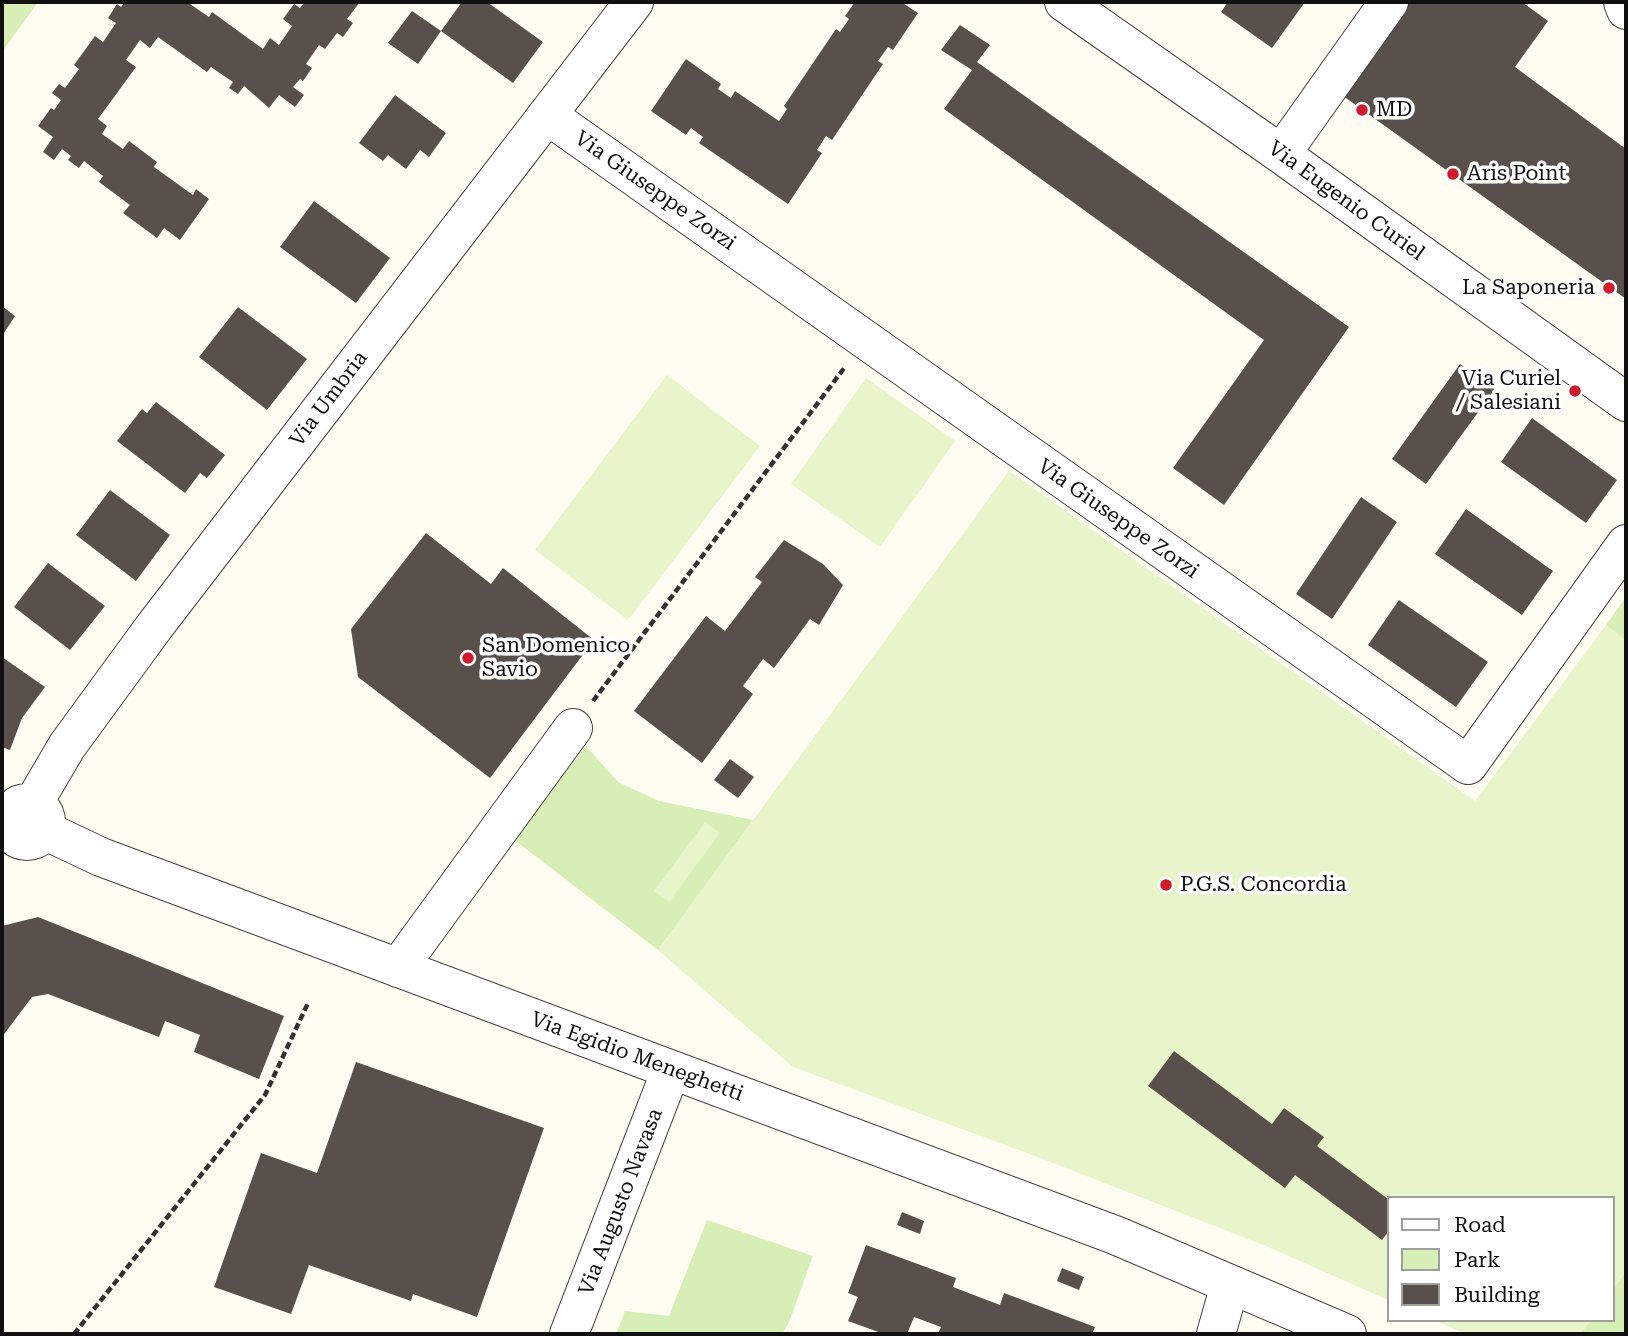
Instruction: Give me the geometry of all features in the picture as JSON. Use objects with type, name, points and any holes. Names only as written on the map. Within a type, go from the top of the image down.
[{"type":"street","name":"Via Umbria","points":[[18,823],[68,746],[155,627],[634,2]]},
{"type":"street","name":"Via Eugenio Curiel","points":[[1064,2],[1626,402]]},
{"type":"street","points":[[1281,154],[1389,2]]},
{"type":"street","points":[[1623,2],[1626,10]]},
{"type":"street","name":"Via Giuseppe Zorzi","points":[[547,115],[1468,765],[1626,544]]},
{"type":"street","points":[[398,968],[573,728]]},
{"type":"street","name":"Via Egidio Meneghetti","points":[[18,823],[101,857],[1115,1235],[1348,1334]]},
{"type":"street","name":"Via Augusto Navasa","points":[[569,1334],[671,1070]]},
{"type":"street","points":[[1216,1334],[1230,1285]]},
{"type":"path","points":[[573,728],[850,360]]},
{"type":"path","points":[[74,1334],[265,1095],[308,1003]]},
{"type":"green space","points":[[2,2],[38,2],[2,52]]},
{"type":"green space","points":[[667,375],[760,446],[628,620],[535,550]]},
{"type":"green space","points":[[866,378],[955,441],[880,547],[791,484]]},
{"type":"green space","name":"P.G.S. Concordia","points":[[1009,471],[1475,801],[1606,625],[1626,641],[1626,1271],[1614,1288],[1614,1196],[1386,1196],[1386,1299],[1266,1246],[1030,1154],[793,1067],[658,950]]},
{"type":"green space","points":[[1626,597],[1626,641],[1606,625]]},
{"type":"green space","points":[[586,746],[618,782],[659,801],[753,820],[658,950],[513,839]]},
{"type":"green space","points":[[705,822],[720,833],[669,902],[654,891]]},
{"type":"green space","points":[[707,1220],[813,1256],[782,1334],[616,1334],[625,1311],[669,1316]]},
{"type":"green space","points":[[1626,1271],[1626,1334],[1580,1334],[1589,1322],[1614,1322],[1614,1288]]},
{"type":"green space","points":[[1439,1322],[1589,1322],[1580,1334],[1466,1334]]},
{"type":"building","points":[[125,2],[187,2],[209,17],[212,12],[263,49],[270,38],[279,45],[292,26],[283,19],[294,4],[300,8],[305,2],[360,2],[347,19],[353,23],[343,37],[337,33],[325,49],[319,45],[306,64],[312,68],[303,81],[300,79],[293,87],[304,95],[295,107],[279,95],[269,108],[244,86],[238,94],[229,88],[233,82],[211,67],[207,72],[158,37],[150,48],[140,40],[126,60],[136,67],[98,119],[107,126],[102,134],[123,149],[129,141],[157,162],[154,167],[193,195],[196,189],[209,199],[180,240],[164,228],[157,238],[123,213],[130,205],[99,182],[103,176],[84,161],[79,168],[68,160],[71,156],[62,149],[54,160],[43,152],[53,137],[38,126],[51,108],[54,110],[61,100],[52,93],[59,84],[65,88],[79,69],[74,65],[95,36],[103,42],[116,23],[108,18],[117,4],[121,7]]},
{"type":"building","points":[[462,2],[487,2],[543,42],[513,83],[441,31]]},
{"type":"building","points":[[855,2],[901,2],[918,13],[893,50],[888,47],[878,61],[883,64],[832,140],[826,136],[817,150],[822,153],[788,204],[699,143],[703,137],[691,128],[686,135],[651,111],[686,59],[721,84],[718,89],[731,98],[735,91],[779,121],[787,109],[784,106],[836,29],[840,32],[849,19],[845,16]]},
{"type":"building","points":[[1228,2],[1305,2],[1272,48],[1221,12]]},
{"type":"building","points":[[1404,2],[1522,2],[1548,21],[1515,67],[1626,149],[1626,299],[1339,93]]},
{"type":"building","points":[[412,11],[441,31],[418,64],[388,43]]},
{"type":"building","points":[[960,25],[990,45],[977,62],[1349,327],[1224,505],[1173,468],[1264,340],[944,109],[972,70],[941,50]]},
{"type":"building","points":[[395,95],[446,133],[429,157],[420,150],[406,169],[388,155],[383,161],[359,143]]},
{"type":"building","points":[[314,201],[390,258],[356,303],[280,247]]},
{"type":"building","points":[[2,306],[15,316],[2,336]]},
{"type":"building","points":[[238,307],[307,359],[267,410],[199,357]]},
{"type":"building","points":[[1460,364],[1495,389],[1426,484],[1392,459]]},
{"type":"building","points":[[156,402],[225,455],[207,478],[200,473],[185,493],[117,441],[142,409],[147,413]]},
{"type":"building","points":[[1532,418],[1617,480],[1586,523],[1501,462]]},
{"type":"building","points":[[110,490],[170,535],[136,581],[76,535]]},
{"type":"building","points":[[1361,497],[1397,522],[1332,619],[1296,594]]},
{"type":"building","points":[[1466,509],[1553,571],[1522,615],[1435,554]]},
{"type":"building","name":"San Domenico Savio","points":[[426,533],[491,584],[503,568],[594,640],[490,778],[358,677],[351,629]]},
{"type":"building","points":[[784,540],[823,564],[843,585],[819,625],[810,619],[774,668],[763,659],[743,686],[753,694],[702,763],[634,711],[706,616],[725,631],[762,582],[755,577]]},
{"type":"building","points":[[48,563],[105,606],[70,650],[14,607]]},
{"type":"building","points":[[1399,600],[1488,662],[1456,707],[1368,645]]},
{"type":"building","points":[[2,657],[45,687],[22,718],[10,750],[2,747]]},
{"type":"building","points":[[730,759],[754,777],[738,798],[714,780]]},
{"type":"building","points":[[38,917],[284,1016],[259,1079],[194,1052],[200,1035],[165,1021],[159,1037],[48,994],[32,997],[2,1037],[2,926]]},
{"type":"building","points":[[1174,1051],[1272,1124],[1284,1108],[1324,1137],[1317,1146],[1386,1198],[1386,1235],[1382,1240],[1295,1175],[1285,1188],[1148,1086]]},
{"type":"building","points":[[356,1062],[544,1128],[477,1317],[413,1294],[411,1301],[309,1265],[291,1314],[214,1287],[261,1153],[317,1173]]},
{"type":"building","points":[[902,1212],[924,1221],[920,1234],[897,1225]]},
{"type":"building","points":[[866,1245],[956,1278],[953,1287],[1000,1305],[1004,1293],[1095,1327],[1092,1334],[938,1334],[941,1327],[914,1317],[907,1334],[884,1334],[848,1321],[858,1297],[848,1293]]},
{"type":"building","points":[[1062,1268],[1084,1277],[1079,1290],[1057,1281]]},
{"type":"place","name":"MD","points":[[1362,110]]},
{"type":"place","name":"Aris Point","points":[[1453,174]]},
{"type":"place","name":"La Saponeria","points":[[1609,288]]},
{"type":"place","name":"Via Curiel / Salesiani","points":[[1575,391]]},
{"type":"place","name":"San Domenico Savio","points":[[468,658]]},
{"type":"place","name":"P.G.S. Concordia","points":[[1166,885]]}]
